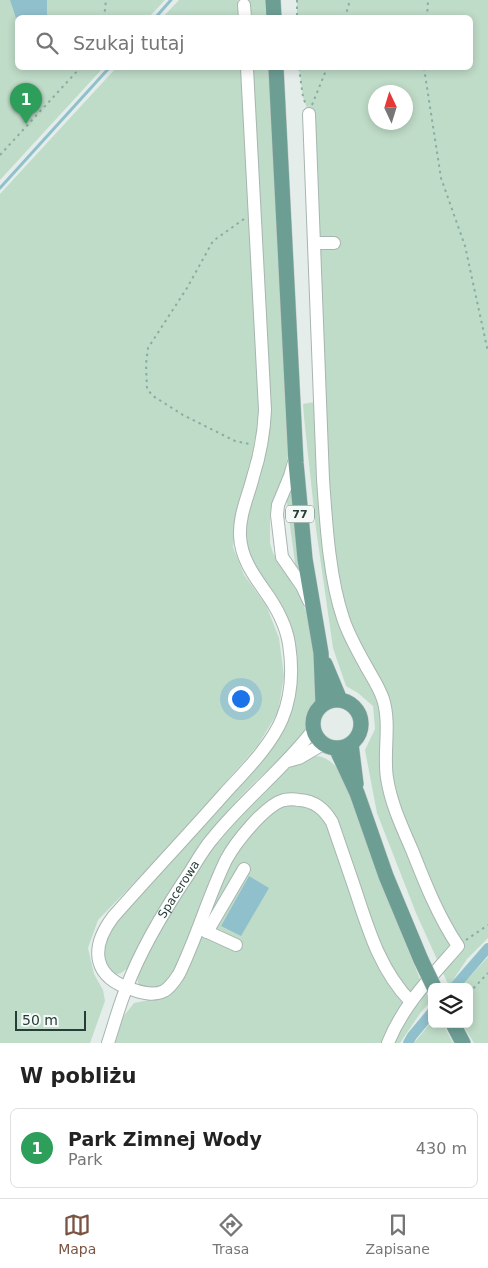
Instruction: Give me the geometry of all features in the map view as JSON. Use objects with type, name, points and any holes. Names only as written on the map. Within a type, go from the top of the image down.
[{"type":"main road","points":[[273,0],[274,15]]},
{"type":"main road","name":"77","points":[[276,70],[295,447],[302,535],[321,653],[323,704],[315,716],[314,729]]},
{"type":"main road","name":"77","points":[[321,653],[340,700]]},
{"type":"main road","points":[[323,704],[333,700],[340,700],[354,706],[361,718],[360,733],[351,744],[342,748],[329,746]]},
{"type":"main road","points":[[314,729],[316,736],[329,746],[357,793],[386,876],[432,983]]},
{"type":"main road","points":[[351,744],[357,793]]},
{"type":"main road","points":[[455,1028],[463,1043]]},
{"type":"street","points":[[244,869],[203,930],[172,984],[163,991],[153,994],[142,993],[113,982],[105,975],[100,966],[98,942],[104,930],[128,900],[261,752],[272,729],[281,720],[291,684],[292,666],[289,643],[277,610],[250,571],[240,538],[240,522],[243,507],[262,447],[264,410],[247,70]]},
{"type":"street","points":[[309,114],[327,478],[326,517],[338,603],[348,631],[384,700],[386,766],[391,799],[433,902],[446,928],[458,946],[411,1002],[394,1029],[388,1043]]},
{"type":"street","points":[[314,242],[334,243]]},
{"type":"street","points":[[295,447],[293,468],[277,510],[281,554],[307,596],[314,616]]},
{"type":"street","name":"Spacerowa","points":[[108,1043],[126,988],[162,915],[212,839],[243,803],[288,762],[294,751],[314,729]]},
{"type":"street","name":"Spacerowa","points":[[288,762],[329,746]]},
{"type":"street","points":[[203,930],[226,859],[244,833],[271,806],[283,800],[294,799],[316,804],[326,812],[332,822],[369,932],[380,958],[398,989],[411,1002]]},
{"type":"street","points":[[203,930],[236,945]]},
{"type":"path","points":[[104,15],[106,0]]},
{"type":"path","points":[[297,0],[297,15]]},
{"type":"path","points":[[346,15],[350,0]]},
{"type":"path","points":[[427,15],[428,0]]},
{"type":"path","points":[[0,155],[78,70]]},
{"type":"path","points":[[299,70],[303,97],[309,114]]},
{"type":"path","points":[[309,114],[326,70]]},
{"type":"path","points":[[424,70],[441,178],[465,246],[488,352]]},
{"type":"path","points":[[232,226],[213,241],[187,288],[148,348],[146,364],[147,389],[153,396],[201,424],[235,441],[245,443]]},
{"type":"path","points":[[458,946],[488,925]]},
{"type":"path","points":[[473,990],[488,973]]},
{"type":"green space","points":[[0,0],[165,0],[151,15],[15,15],[15,70],[101,70],[0,180]]},
{"type":"green space","points":[[179,0],[238,0],[239,15],[165,15]]},
{"type":"green space","points":[[249,0],[265,0],[266,15],[251,15]]},
{"type":"green space","points":[[297,0],[488,0],[488,938],[467,959],[451,983],[448,983],[416,913],[377,813],[365,750],[375,729],[373,706],[358,693],[346,686],[333,648],[316,529],[303,404],[320,401],[309,114],[303,97],[299,70],[473,70],[473,15],[297,15]]},
{"type":"green space","points":[[114,70],[242,70],[251,211],[258,435],[250,469],[237,509],[233,547],[244,575],[266,605],[279,638],[284,676],[278,712],[258,745],[170,846],[98,920],[88,948],[94,974],[103,990],[105,1001],[90,1043],[0,1043],[0,194]]},
{"type":"green space","points":[[251,70],[269,70],[288,454],[284,475],[270,512],[270,543],[273,553],[301,598],[306,612],[318,673],[317,698],[305,732],[298,742],[232,806],[174,884],[138,946],[128,968],[114,975],[103,958],[110,926],[269,745],[295,657],[255,575],[243,532],[264,449]]},
{"type":"green space","points":[[291,485],[302,579],[296,571],[286,495]]},
{"type":"green space","points":[[313,756],[323,757],[328,760],[345,778],[379,878],[422,984],[411,994],[390,971],[334,819],[296,795],[253,817],[177,970],[161,985],[140,987],[137,976],[141,965],[181,892],[204,858],[228,827],[274,780],[292,766]]},
{"type":"green space","points":[[286,804],[309,805],[328,823],[402,997],[404,1005],[381,1043],[115,1043],[123,1017],[134,1003],[159,998],[176,987],[229,860],[264,818]]},
{"type":"green space","points":[[488,957],[488,1043],[474,1043],[465,1028],[473,1028],[473,983],[464,983]]},
{"type":"green space","points":[[425,991],[428,996],[428,1004],[400,1043],[391,1043]]},
{"type":"green space","points":[[428,1026],[428,1028],[445,1028],[453,1043],[414,1043]]},
{"type":"water","points":[[10,0],[47,0],[47,15],[15,15]]},
{"type":"water","points":[[249,876],[269,888],[241,936],[221,926]]},
{"type":"waterway","points":[[158,15],[171,0]]},
{"type":"waterway","points":[[0,188],[107,70]]},
{"type":"waterway","points":[[457,983],[488,948]]},
{"type":"waterway","points":[[408,1043],[428,1017]]},
{"type":"place","name":"Park Zimnej Wody","points":[[26,124]]}]
